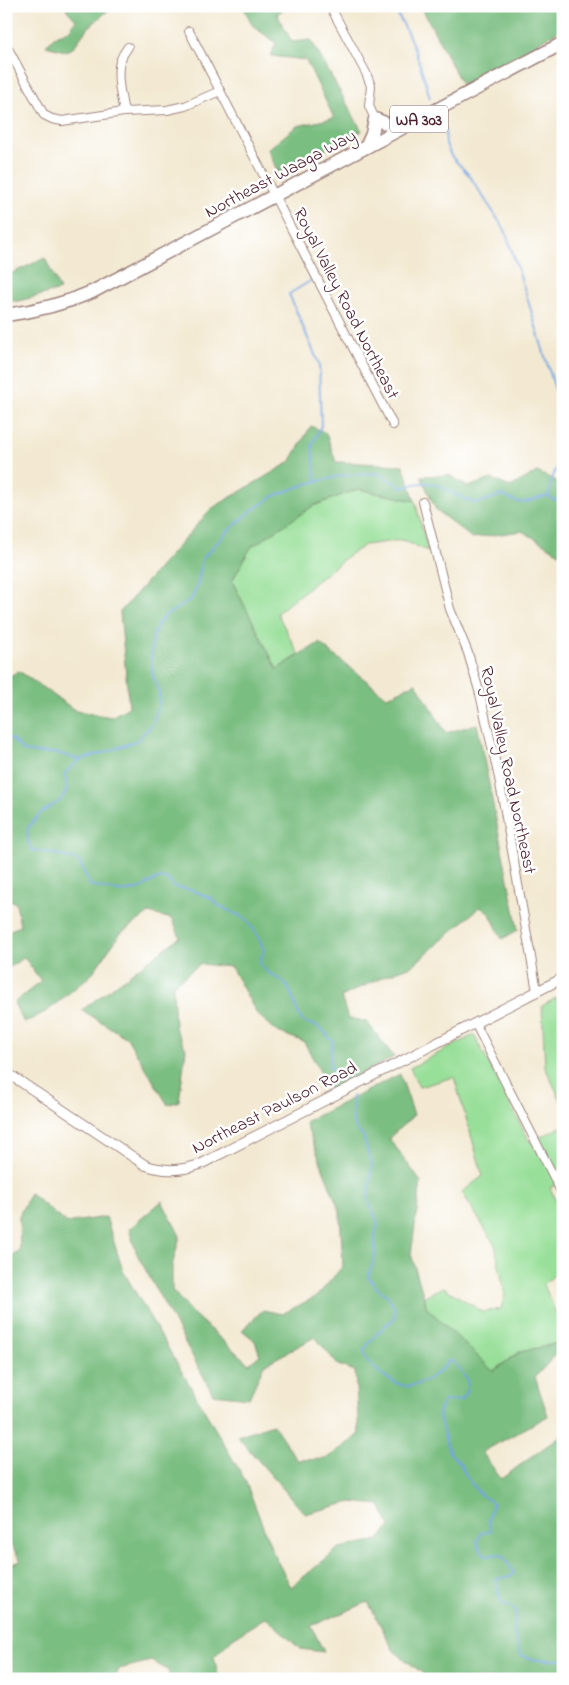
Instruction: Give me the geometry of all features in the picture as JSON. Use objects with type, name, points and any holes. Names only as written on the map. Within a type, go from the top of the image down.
[{"type":"highway","name":"Northeast Waaga Way","points":[[6,315],[55,306],[92,292],[563,43]]},
{"type":"highway","points":[[366,147],[372,134],[375,120],[390,125],[410,124]]},
{"type":"street","points":[[330,6],[366,73],[371,86],[369,106],[375,120]]},
{"type":"street","name":"Royal Valley Road Northeast","points":[[189,31],[393,425]]},
{"type":"street","points":[[6,45],[44,115],[52,119],[62,121],[124,112],[167,110],[185,106],[220,91]]},
{"type":"street","points":[[124,112],[119,71],[120,60],[128,47]]},
{"type":"street","name":"Royal Valley Road Northeast","points":[[423,502],[450,609],[462,636],[477,682],[499,778],[537,991]]},
{"type":"street","name":"Northeast Paulson Road","points":[[6,1072],[145,1165],[158,1169],[172,1170],[201,1164],[563,978]]},
{"type":"street","points":[[475,1023],[563,1195]]},
{"type":"green space","points":[[68,6],[83,6],[89,12],[95,6],[113,6],[87,29],[73,48],[65,51],[46,46],[54,37],[70,30],[76,20],[66,9]]},
{"type":"green space","points":[[243,6],[288,6],[277,14],[292,42],[311,40],[362,131],[278,173],[268,149],[297,126],[334,118],[306,60],[271,56],[276,43],[253,26]]},
{"type":"green space","points":[[421,6],[563,6],[563,28],[463,87]]},
{"type":"green space","points":[[45,258],[60,290],[19,301],[6,301],[6,276]]},
{"type":"green space","points":[[311,426],[326,433],[336,462],[403,465],[415,501],[358,489],[313,506],[251,547],[232,581],[277,669],[319,643],[387,697],[416,683],[446,733],[477,724],[518,930],[502,939],[490,914],[480,907],[412,966],[385,976],[341,997],[348,1018],[367,1022],[394,1057],[330,1090],[304,1042],[278,1032],[257,1014],[231,967],[200,964],[173,985],[175,1028],[186,1049],[179,1101],[168,1105],[127,1038],[82,1010],[180,937],[172,919],[149,913],[121,933],[91,975],[47,1011],[24,1023],[14,1003],[41,981],[24,957],[6,970],[6,932],[20,926],[16,903],[6,898],[6,678],[19,671],[76,711],[111,717],[129,707],[120,612],[211,509],[290,462]]},
{"type":"green space","points":[[537,472],[563,484],[563,555],[522,531],[472,538],[436,510],[421,476],[449,475],[468,487],[492,479],[510,487]]},
{"type":"green space","points":[[358,489],[415,501],[428,551],[402,540],[365,545],[349,555],[277,613],[299,655],[277,669],[232,581],[251,547],[313,506]]},
{"type":"green space","points":[[563,994],[563,1105],[545,1067],[542,1006]]},
{"type":"green space","points":[[474,1035],[530,1142],[563,1126],[563,1181],[550,1188],[563,1214],[563,1266],[544,1285],[563,1329],[563,1342],[520,1352],[493,1371],[427,1309],[423,1297],[443,1287],[483,1312],[501,1309],[505,1295],[495,1245],[462,1192],[483,1176],[454,1077],[419,1087],[410,1068]]},
{"type":"green space","points":[[400,1074],[414,1115],[389,1138],[421,1182],[411,1254],[427,1308],[493,1371],[520,1352],[563,1342],[563,1347],[535,1377],[548,1416],[482,1452],[501,1479],[563,1434],[563,1679],[525,1679],[521,1677],[517,1679],[430,1679],[394,1651],[368,1602],[311,1626],[324,1652],[300,1649],[266,1617],[233,1638],[214,1657],[219,1679],[170,1679],[168,1670],[151,1661],[119,1669],[115,1679],[6,1679],[6,1566],[21,1561],[10,1543],[6,1542],[6,1259],[20,1251],[19,1216],[30,1193],[66,1223],[106,1217],[123,1271],[245,1480],[274,1555],[291,1587],[339,1548],[379,1540],[390,1526],[380,1505],[351,1502],[305,1514],[237,1436],[273,1424],[297,1460],[326,1459],[359,1435],[355,1371],[338,1365],[315,1337],[264,1365],[249,1398],[213,1394],[137,1254],[129,1229],[162,1201],[180,1236],[172,1266],[172,1290],[191,1312],[249,1364],[260,1355],[255,1341],[242,1330],[263,1310],[282,1314],[317,1296],[343,1266],[340,1212],[305,1122]]},
{"type":"waterway","points":[[392,6],[410,39],[430,98]]},
{"type":"waterway","points":[[445,130],[446,144],[451,156],[469,175],[505,230],[563,416]]},
{"type":"waterway","points":[[279,220],[293,242],[312,280],[289,294],[319,364],[321,426],[312,445],[316,481]]},
{"type":"waterway","points":[[548,495],[554,473],[563,462]]},
{"type":"waterway","points":[[6,738],[12,739],[23,751],[57,753],[80,760],[136,741],[153,724],[159,704],[159,689],[153,676],[151,658],[153,636],[159,622],[166,615],[191,600],[198,584],[202,559],[228,531],[254,509],[274,496],[306,484],[341,476],[378,473],[403,488],[417,483],[429,483],[477,503],[503,495],[521,503],[548,496],[563,502]]},
{"type":"waterway","points":[[80,760],[65,773],[67,790],[61,800],[41,813],[27,829],[28,841],[32,850],[79,861],[90,885],[115,891],[129,891],[166,878],[174,887],[191,890],[211,898],[218,905],[246,919],[257,934],[264,950],[260,963],[263,968],[283,982],[289,989],[297,1012],[302,1020],[318,1026],[333,1042],[330,1067],[346,1082]]},
{"type":"waterway","points":[[352,1096],[353,1123],[363,1136],[372,1165],[368,1199],[378,1224],[375,1235],[375,1257],[368,1277],[379,1290],[388,1296],[394,1306],[395,1313],[393,1320],[365,1348],[365,1356],[382,1375],[405,1386],[416,1385],[427,1380],[441,1370],[449,1361],[453,1361],[464,1375],[468,1383],[461,1400],[444,1401],[438,1413],[449,1452],[460,1463],[467,1478],[480,1494],[493,1503],[488,1520],[491,1531],[481,1533],[477,1542],[485,1554],[503,1556],[514,1573],[511,1576],[496,1579],[501,1603],[510,1606],[516,1611],[514,1634],[521,1655],[533,1660],[563,1660]]}]
